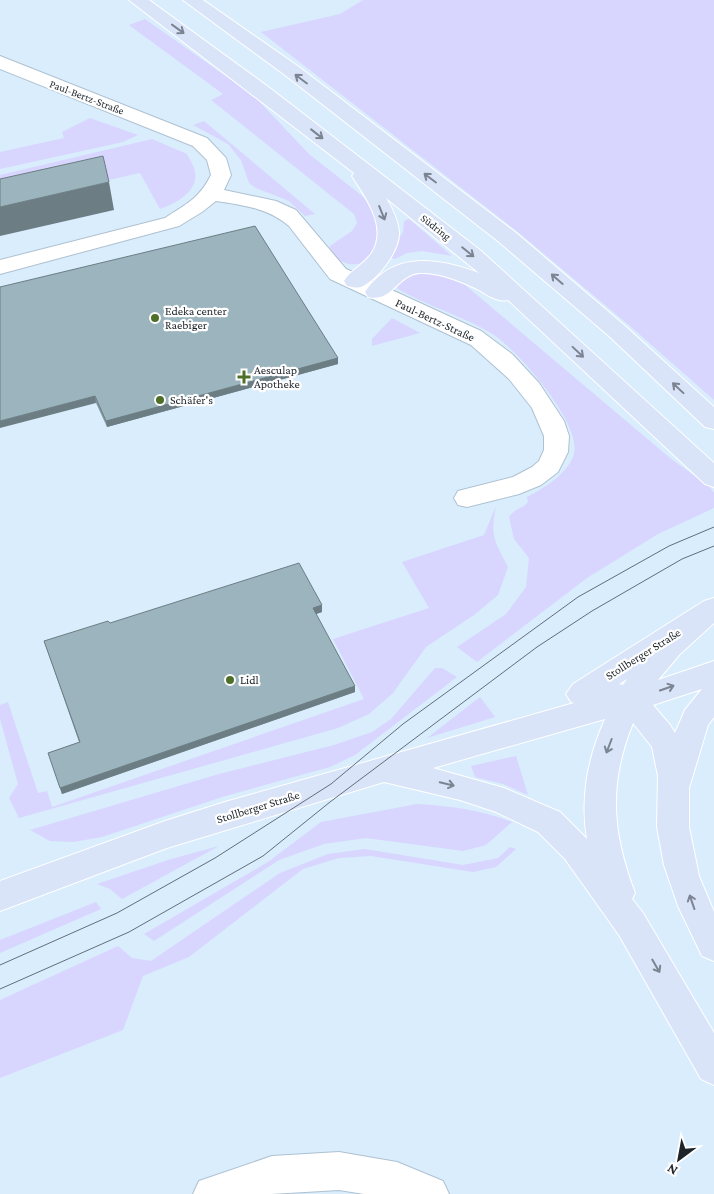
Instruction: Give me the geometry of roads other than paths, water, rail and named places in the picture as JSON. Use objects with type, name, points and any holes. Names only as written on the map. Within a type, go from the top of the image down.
[{"type":"main road","name":"Südring","points":[[138,0],[264,93],[472,255],[714,478]]},
{"type":"main road","points":[[192,0],[292,71],[507,237],[617,331],[714,421]]},
{"type":"main road","points":[[347,157],[378,202],[388,227],[389,237],[388,246],[379,261],[354,281]]},
{"type":"main road","points":[[376,292],[407,269],[428,266],[480,282],[501,292],[542,319]]},
{"type":"main road","points":[[632,924],[609,870],[600,829],[601,783],[605,756],[629,701],[645,674],[669,646],[705,615]]},
{"type":"main road","name":"Stollberger Straße","points":[[519,730],[705,615]]},
{"type":"main road","name":"Stollberger Straße","points":[[0,896],[76,870],[165,836],[519,730],[629,701],[714,673]]},
{"type":"main road","points":[[583,692],[595,690],[617,694],[647,716],[663,737],[671,760],[675,791]]},
{"type":"main road","points":[[714,694],[695,719],[682,755],[675,791],[673,829],[680,865],[694,908],[714,945]]},
{"type":"main road","points":[[382,770],[460,787],[504,801],[549,822],[576,848],[632,924],[714,1067]]},
{"type":"street","name":"Paul-Bertz-Straße","points":[[0,62],[200,142],[216,158],[221,176],[212,194],[249,199],[274,208],[295,220],[315,244],[325,261],[338,274],[478,339],[502,356],[520,375],[542,405],[554,428],[557,450],[547,469],[525,482],[509,488],[467,498]]},
{"type":"street","points":[[0,267],[172,222],[195,208],[212,194]]},
{"type":"street","points":[[212,1194],[272,1174],[338,1171],[397,1181],[430,1194]]},
{"type":"tram line","points":[[0,965],[117,913],[215,858],[331,784],[403,724],[578,597],[669,546],[714,527]]},
{"type":"tram line","points":[[0,989],[129,932],[263,856],[330,802],[537,647],[592,611],[682,559],[714,546]]},
{"type":"place","name":"Edeka center Raebiger","points":[[155,318]]},
{"type":"place","name":"Aesculap Apotheke","points":[[244,377]]},
{"type":"place","name":"Schäfer's","points":[[160,400]]},
{"type":"place","name":"Lidl","points":[[230,680]]}]
